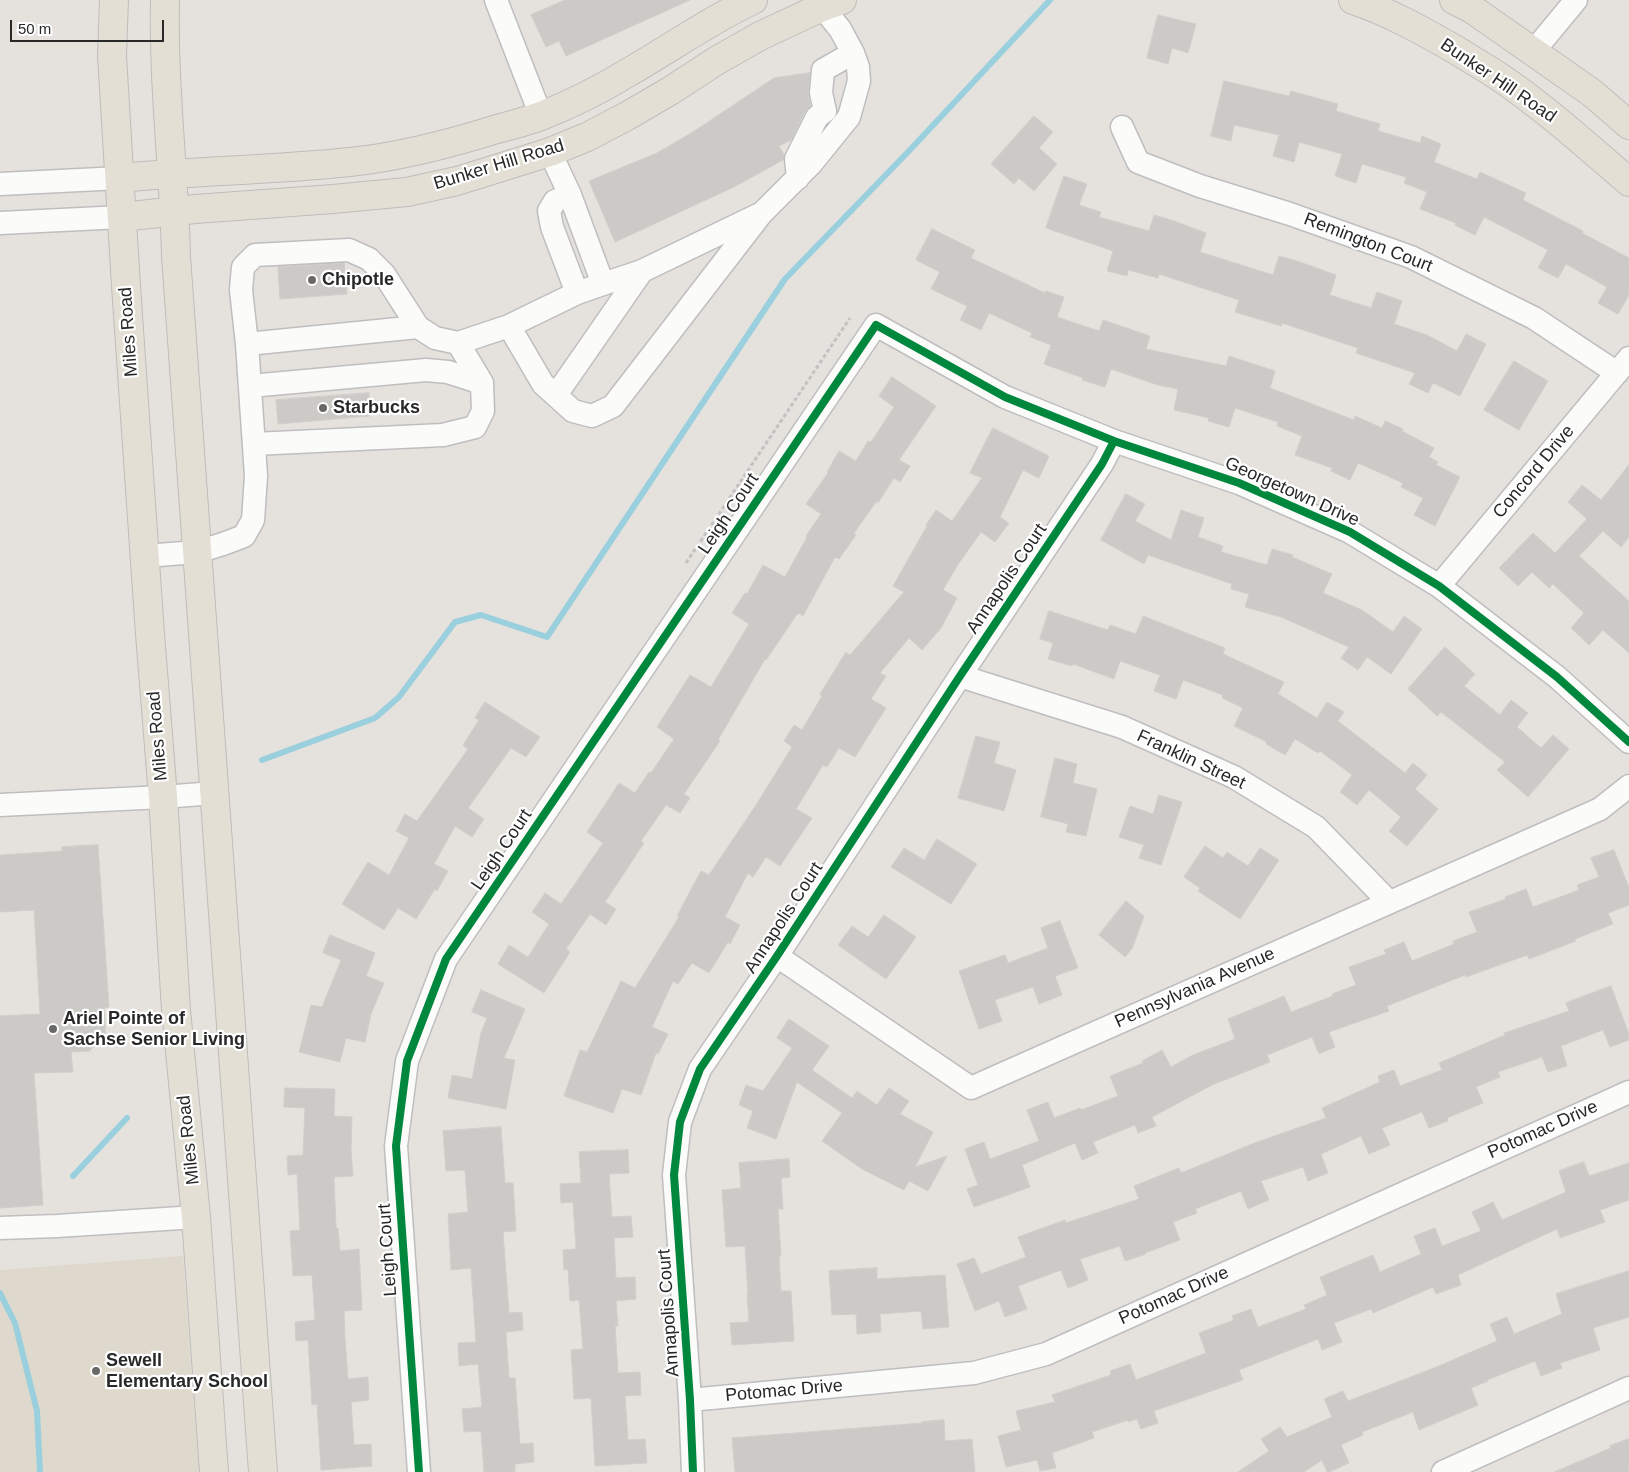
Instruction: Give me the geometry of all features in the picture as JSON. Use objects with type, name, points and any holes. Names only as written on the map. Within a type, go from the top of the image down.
[{"type":"main road","name":"Miles Road","points":[[114,0],[112,56],[144,556],[163,797],[176,1010],[196,1217],[214,1472]]},
{"type":"main road","points":[[165,0],[166,84],[173,173],[177,266],[263,1472]]},
{"type":"main road","name":"Bunker Hill Road","points":[[120,178],[351,162],[418,152],[461,140],[541,116],[628,73],[724,14],[753,0]]},
{"type":"main road","name":"Bunker Hill Road","points":[[1353,0],[1432,36],[1495,74],[1580,139],[1629,182]]},
{"type":"main road","points":[[1454,0],[1472,9],[1596,96],[1629,125]]},
{"type":"main road","name":"Bunker Hill Road","points":[[122,217],[195,209],[407,192],[457,181],[550,152],[587,136],[627,116],[760,36],[828,2]]},
{"type":"main road","points":[[541,116],[550,152]]},
{"type":"street","points":[[496,0],[541,116]]},
{"type":"street","points":[[1534,52],[1576,0]]},
{"type":"street","points":[[508,326],[543,384],[573,411],[592,416],[613,406],[762,214],[811,164],[849,117],[859,80],[858,66],[828,2]]},
{"type":"street","points":[[798,178],[796,158],[817,117],[825,111],[821,93],[823,70],[853,53]]},
{"type":"street","name":"Remington Court","points":[[1122,127],[1138,162],[1200,186],[1290,214],[1411,257],[1534,318],[1623,366]]},
{"type":"street","points":[[550,152],[570,195],[603,284]]},
{"type":"street","points":[[0,184],[120,178]]},
{"type":"street","points":[[570,195],[555,201],[549,211],[552,227],[577,293]]},
{"type":"street","points":[[144,556],[197,552],[244,536],[253,520],[256,476],[247,344],[241,290],[243,267],[255,255],[349,250],[369,259],[384,274],[418,327],[435,338],[458,342],[508,326],[577,293],[642,271],[762,214]]},
{"type":"street","points":[[0,223],[122,217]]},
{"type":"street","points":[[556,395],[642,271]]},
{"type":"street","name":"Georgetown Drive","points":[[876,325],[1005,398],[1114,441],[1239,482],[1341,528],[1439,586],[1557,678],[1629,742]]},
{"type":"street","name":"Leigh Court","points":[[419,1472],[396,1146],[407,1061],[446,959],[876,325]]},
{"type":"street","points":[[247,344],[418,327]]},
{"type":"street","points":[[254,444],[442,435],[475,427],[483,411],[482,383],[458,342]]},
{"type":"street","name":"Concord Drive","points":[[1439,586],[1623,366]]},
{"type":"street","points":[[250,386],[426,370],[448,372],[482,383]]},
{"type":"street","name":"Annapolis Court","points":[[694,1472],[674,1175],[680,1122],[700,1069],[777,956],[960,676],[1102,464],[1114,441]]},
{"type":"street","name":"Franklin Street","points":[[960,676],[1122,727],[1234,777],[1316,827],[1389,902]]},
{"type":"street","name":"Pennsylvania Avenue","points":[[777,956],[971,1088],[1600,809],[1629,786]]},
{"type":"street","points":[[0,806],[214,793]]},
{"type":"street","name":"Potomac Drive","points":[[690,1400],[974,1373],[1046,1354],[1629,1092]]},
{"type":"street","points":[[0,1228],[196,1217]]},
{"type":"street","points":[[1443,1472],[1629,1388]]},
{"type":"path","points":[[685,564],[850,318]]},
{"type":"shaded area","name":"Sewell Elementary School","points":[[183,1256],[199,1472],[0,1472],[0,1270]]},
{"type":"building","points":[[565,0],[690,0],[566,56],[559,41],[546,47],[531,15]]},
{"type":"building","points":[[1158,15],[1196,24],[1188,53],[1172,48],[1168,64],[1147,58]]},
{"type":"building","points":[[810,73],[808,92],[810,106],[805,111],[791,140],[779,146],[784,155],[783,160],[734,187],[615,242],[589,181],[657,153],[693,132],[774,78]]},
{"type":"building","points":[[1224,81],[1289,96],[1291,91],[1338,104],[1336,111],[1380,124],[1378,131],[1420,143],[1422,136],[1441,144],[1434,162],[1477,179],[1480,172],[1526,193],[1523,200],[1583,231],[1582,233],[1629,258],[1629,295],[1618,314],[1598,303],[1607,287],[1566,264],[1558,278],[1538,268],[1548,250],[1484,217],[1475,235],[1455,225],[1456,223],[1420,209],[1427,192],[1404,183],[1406,177],[1362,164],[1356,183],[1335,176],[1342,154],[1299,142],[1294,162],[1273,156],[1279,135],[1234,125],[1231,141],[1211,136]]},
{"type":"building","points":[[1034,116],[1053,132],[1039,148],[1057,164],[1034,191],[1019,178],[1014,184],[991,164]]},
{"type":"building","points":[[1064,176],[1087,184],[1079,205],[1101,212],[1099,217],[1149,231],[1154,215],[1174,221],[1206,233],[1200,252],[1273,275],[1279,256],[1300,262],[1336,275],[1330,295],[1371,308],[1377,292],[1402,301],[1394,324],[1427,335],[1457,351],[1466,334],[1486,344],[1460,396],[1433,383],[1428,393],[1409,384],[1415,373],[1356,353],[1358,348],[1282,323],[1281,326],[1235,312],[1239,300],[1159,274],[1158,278],[1128,270],[1127,276],[1107,271],[1113,251],[1046,228]]},
{"type":"building","points":[[932,229],[975,250],[971,258],[1045,293],[1046,291],[1064,297],[1057,317],[1099,331],[1103,320],[1150,336],[1146,349],[1226,366],[1229,356],[1275,371],[1270,388],[1354,420],[1355,416],[1382,428],[1385,421],[1403,429],[1402,431],[1434,448],[1429,457],[1438,462],[1436,465],[1460,477],[1435,526],[1414,515],[1423,498],[1401,487],[1403,483],[1358,463],[1350,480],[1331,471],[1332,468],[1295,455],[1302,436],[1277,426],[1278,422],[1235,408],[1229,427],[1208,421],[1209,418],[1174,410],[1178,389],[1158,385],[1111,369],[1105,387],[1082,380],[1083,378],[1044,364],[1051,345],[1030,337],[1032,333],[989,313],[981,330],[960,320],[967,306],[931,289],[940,272],[916,260]]},
{"type":"building","name":"Chipotle","points":[[344,263],[347,294],[280,299],[278,267]]},
{"type":"building","points":[[1514,361],[1548,381],[1519,430],[1484,410]]},
{"type":"building","points":[[892,377],[936,406],[899,460],[910,466],[900,482],[894,478],[878,503],[876,502],[854,533],[856,535],[839,559],[835,557],[803,616],[798,613],[765,659],[718,740],[720,741],[684,794],[690,798],[680,813],[666,805],[641,841],[644,843],[605,902],[616,909],[606,925],[590,914],[566,949],[570,952],[544,993],[498,964],[509,945],[528,957],[549,924],[532,912],[545,893],[561,904],[603,843],[587,832],[619,783],[635,793],[674,739],[657,727],[690,675],[711,687],[749,624],[732,613],[745,593],[747,594],[763,565],[785,577],[806,536],[821,514],[806,504],[828,473],[839,451],[856,461],[868,441],[871,442],[894,407],[879,396]]},
{"type":"building","name":"Starbucks","points":[[369,393],[370,416],[278,424],[276,400]]},
{"type":"building","points":[[993,428],[1049,456],[1039,478],[1023,470],[1000,517],[1009,523],[995,542],[981,532],[957,566],[943,590],[957,598],[941,628],[922,650],[909,638],[880,673],[886,676],[871,699],[886,708],[855,757],[839,748],[827,767],[823,765],[796,809],[812,818],[780,866],[766,857],[753,877],[748,873],[725,917],[740,925],[730,944],[728,942],[709,973],[692,963],[678,984],[673,981],[652,1027],[668,1034],[658,1054],[656,1053],[641,1095],[622,1089],[613,1113],[564,1096],[580,1050],[587,1052],[621,981],[635,988],[679,917],[677,916],[701,871],[709,875],[792,747],[784,741],[794,725],[802,730],[822,696],[820,694],[846,652],[850,655],[904,592],[893,586],[936,510],[952,521],[982,478],[970,473]]},
{"type":"building","points":[[1629,465],[1629,537],[1621,547],[1603,531],[1579,556],[1629,601],[1629,653],[1603,630],[1589,645],[1571,628],[1584,613],[1553,584],[1549,588],[1532,572],[1518,586],[1499,568],[1533,533],[1555,553],[1587,519],[1568,502],[1582,485],[1601,500]]},
{"type":"building","points":[[1126,494],[1145,504],[1135,521],[1171,540],[1181,510],[1204,518],[1198,537],[1223,546],[1221,552],[1267,565],[1272,549],[1293,555],[1292,557],[1332,574],[1323,593],[1362,610],[1393,632],[1404,616],[1422,629],[1391,674],[1367,657],[1358,670],[1341,658],[1349,647],[1281,617],[1245,607],[1249,594],[1231,589],[1232,584],[1148,555],[1144,564],[1101,540]]},
{"type":"building","points":[[1049,611],[1108,630],[1110,625],[1136,634],[1143,616],[1225,648],[1223,654],[1284,682],[1278,694],[1317,718],[1327,702],[1344,712],[1338,721],[1405,773],[1413,763],[1427,775],[1415,789],[1438,809],[1407,846],[1389,831],[1401,817],[1369,790],[1357,805],[1340,792],[1352,775],[1320,751],[1318,753],[1295,739],[1285,755],[1266,744],[1267,742],[1234,726],[1243,708],[1222,698],[1223,695],[1183,680],[1176,699],[1154,691],[1160,675],[1120,661],[1114,679],[1073,664],[1072,666],[1048,659],[1053,643],[1040,639]]},
{"type":"building","points":[[1445,647],[1475,674],[1464,686],[1500,715],[1511,700],[1528,713],[1517,727],[1541,748],[1553,735],[1569,749],[1528,797],[1497,770],[1505,762],[1441,712],[1437,716],[1408,689]]},
{"type":"building","points":[[485,702],[540,737],[526,757],[511,748],[468,808],[484,819],[472,837],[455,826],[434,864],[448,871],[437,891],[435,889],[416,919],[398,908],[384,930],[342,904],[368,862],[389,875],[409,838],[396,831],[405,814],[417,821],[468,749],[463,745],[479,720],[475,718]]},
{"type":"building","points":[[976,736],[1000,742],[994,763],[1016,770],[1004,811],[958,798]]},
{"type":"building","points":[[1055,758],[1077,764],[1073,783],[1097,789],[1086,836],[1066,832],[1068,824],[1041,817]]},
{"type":"building","points":[[1159,795],[1182,802],[1161,865],[1139,858],[1144,845],[1119,837],[1130,806],[1153,814]]},
{"type":"building","points":[[937,839],[977,864],[951,904],[891,867],[904,848],[924,860]]},
{"type":"building","name":"Ariel Pointe of Sachse Senior Living","points":[[98,845],[109,1007],[104,1008],[106,1041],[96,1042],[90,1051],[71,1052],[73,1072],[34,1073],[43,1205],[0,1208],[0,1016],[40,1014],[34,910],[0,912],[0,855],[62,851],[62,847]]},
{"type":"building","points":[[1205,846],[1223,858],[1227,852],[1248,866],[1260,848],[1279,860],[1240,919],[1198,891],[1200,888],[1184,877]]},
{"type":"building","points":[[1614,850],[1629,888],[1629,905],[1608,913],[1613,924],[1529,959],[1527,955],[1466,977],[1465,975],[1387,1006],[1389,1011],[1329,1032],[1335,1047],[1319,1054],[1312,1037],[1267,1055],[1270,1062],[1212,1085],[1152,1117],[1156,1126],[1138,1133],[1135,1125],[1093,1142],[1098,1153],[1082,1160],[1075,1143],[1022,1165],[1030,1187],[974,1207],[967,1189],[978,1185],[965,1149],[984,1142],[990,1159],[1039,1141],[1027,1110],[1048,1102],[1054,1118],[1118,1096],[1110,1076],[1143,1063],[1142,1061],[1162,1050],[1171,1067],[1193,1055],[1235,1039],[1228,1019],[1284,996],[1291,1012],[1356,985],[1349,967],[1386,954],[1384,950],[1404,942],[1412,961],[1454,944],[1453,941],[1477,932],[1469,912],[1506,899],[1505,897],[1526,889],[1533,907],[1579,890],[1577,885],[1599,877],[1591,858]]},
{"type":"building","points":[[1126,901],[1144,916],[1132,949],[1125,957],[1099,935]]},
{"type":"building","points":[[884,915],[916,937],[886,979],[838,945],[852,926],[868,937]]},
{"type":"building","points":[[1060,921],[1078,968],[1055,976],[1062,995],[1039,1004],[1033,987],[995,1000],[1002,1021],[979,1029],[959,971],[1005,955],[1008,963],[1048,948],[1041,928]]},
{"type":"building","points":[[330,935],[375,953],[366,976],[384,983],[371,1014],[365,1042],[346,1038],[340,1062],[299,1052],[311,1005],[322,1007],[341,960],[323,953]]},
{"type":"building","points":[[1611,986],[1629,1034],[1629,1040],[1610,1047],[1603,1030],[1561,1046],[1567,1066],[1548,1072],[1542,1057],[1498,1072],[1500,1077],[1476,1087],[1483,1103],[1447,1118],[1448,1121],[1429,1128],[1422,1112],[1382,1128],[1390,1145],[1369,1154],[1361,1136],[1321,1154],[1328,1173],[1308,1181],[1303,1167],[1261,1181],[1269,1200],[1248,1209],[1241,1191],[1195,1209],[1197,1213],[1173,1222],[1180,1240],[1125,1261],[1120,1246],[1080,1259],[1088,1280],[1068,1288],[1061,1270],[1018,1286],[1027,1309],[1005,1317],[999,1301],[975,1311],[957,1264],[974,1258],[981,1274],[1026,1257],[1018,1237],[1065,1220],[1066,1223],[1139,1199],[1134,1186],[1179,1168],[1181,1173],[1257,1142],[1326,1118],[1322,1108],[1380,1082],[1378,1076],[1394,1070],[1400,1086],[1442,1070],[1439,1063],[1505,1035],[1504,1033],[1569,1011],[1566,1003]]},
{"type":"building","points":[[481,990],[525,1009],[504,1058],[515,1060],[506,1109],[448,1098],[452,1075],[472,1079],[481,1033],[487,1018],[472,1012]]},
{"type":"building","points":[[789,1019],[829,1046],[812,1070],[852,1098],[857,1091],[877,1105],[889,1088],[909,1101],[900,1114],[933,1132],[915,1167],[947,1156],[928,1191],[909,1181],[904,1190],[862,1169],[822,1141],[842,1113],[797,1082],[776,1139],[747,1128],[753,1111],[739,1105],[746,1085],[763,1091],[792,1048],[777,1038]]},
{"type":"building","points":[[285,1088],[335,1089],[334,1116],[352,1117],[351,1150],[353,1176],[334,1177],[336,1228],[338,1228],[340,1251],[359,1249],[362,1310],[344,1311],[345,1338],[348,1379],[368,1377],[369,1400],[351,1402],[354,1445],[371,1444],[372,1466],[321,1470],[317,1404],[312,1405],[308,1340],[296,1341],[295,1322],[315,1320],[312,1275],[293,1276],[290,1231],[300,1230],[297,1174],[288,1175],[287,1156],[303,1155],[305,1108],[284,1107]]},
{"type":"building","points":[[501,1127],[505,1183],[513,1183],[516,1231],[503,1232],[509,1313],[522,1312],[523,1330],[506,1332],[509,1378],[515,1378],[520,1444],[533,1443],[534,1462],[515,1464],[515,1472],[484,1472],[481,1431],[464,1432],[462,1409],[482,1407],[478,1364],[459,1366],[458,1343],[476,1342],[471,1268],[451,1270],[448,1214],[468,1212],[465,1170],[446,1171],[443,1131]]},
{"type":"building","points":[[628,1150],[629,1173],[609,1174],[612,1217],[631,1216],[633,1237],[614,1238],[616,1278],[635,1277],[636,1299],[616,1301],[618,1326],[615,1326],[618,1373],[640,1372],[641,1395],[625,1396],[628,1440],[645,1439],[647,1463],[595,1466],[591,1398],[574,1399],[571,1350],[583,1349],[579,1300],[570,1301],[568,1269],[564,1270],[563,1250],[576,1249],[573,1202],[561,1203],[560,1184],[581,1183],[579,1152]]},
{"type":"building","points":[[789,1159],[790,1177],[781,1178],[783,1209],[778,1209],[781,1256],[779,1256],[781,1291],[791,1291],[794,1341],[732,1345],[730,1323],[749,1322],[745,1246],[726,1247],[722,1190],[741,1188],[739,1163]]},
{"type":"building","points":[[1584,1162],[1589,1176],[1629,1163],[1629,1200],[1600,1210],[1605,1222],[1560,1238],[1557,1229],[1458,1275],[1461,1285],[1436,1294],[1433,1287],[1373,1313],[1371,1309],[1334,1323],[1342,1342],[1322,1350],[1318,1339],[1239,1370],[1243,1380],[1154,1411],[1158,1423],[1141,1429],[1137,1419],[1128,1422],[1128,1420],[1092,1432],[1094,1438],[1052,1453],[1056,1468],[1040,1471],[1037,1460],[1006,1467],[998,1436],[1021,1430],[1016,1411],[1055,1402],[1052,1395],[1111,1375],[1110,1371],[1130,1364],[1136,1380],[1206,1353],[1199,1333],[1234,1320],[1232,1316],[1251,1309],[1258,1327],[1306,1309],[1304,1305],[1327,1295],[1320,1277],[1373,1255],[1380,1272],[1421,1254],[1414,1236],[1435,1228],[1442,1246],[1481,1231],[1472,1212],[1493,1202],[1502,1220],[1566,1192],[1559,1171]]},
{"type":"building","points":[[877,1268],[877,1279],[945,1275],[949,1327],[923,1329],[921,1311],[880,1314],[881,1332],[857,1334],[856,1314],[832,1315],[829,1271]]},
{"type":"building","points":[[1629,1271],[1629,1317],[1593,1328],[1600,1350],[1560,1363],[1562,1368],[1541,1376],[1535,1361],[1487,1380],[1471,1388],[1478,1405],[1419,1430],[1413,1412],[1362,1432],[1363,1435],[1341,1445],[1349,1463],[1329,1472],[1327,1472],[1322,1460],[1304,1472],[1238,1472],[1269,1451],[1261,1439],[1280,1427],[1287,1437],[1332,1417],[1324,1399],[1343,1391],[1348,1401],[1434,1368],[1497,1341],[1490,1324],[1507,1317],[1514,1334],[1562,1314],[1556,1294]]},
{"type":"building","points":[[944,1420],[945,1441],[972,1439],[975,1472],[735,1472],[732,1438]]},
{"type":"building","points":[[1629,1439],[1629,1472],[1554,1472],[1611,1448],[1610,1446]]},
{"type":"waterway","points":[[262,760],[375,718],[399,697],[455,622],[481,615],[547,637],[785,279],[908,152],[1050,0]]},
{"type":"waterway","points":[[73,1176],[127,1118]]},
{"type":"waterway","points":[[0,1293],[15,1323],[37,1411],[40,1472]]},
{"type":"cycle path","points":[[419,1472],[396,1146],[407,1061],[446,959],[876,325],[1005,397],[1114,441],[1239,483],[1350,532],[1439,586],[1557,677],[1629,742]]},
{"type":"cycle path","points":[[693,1472],[690,1400],[674,1175],[680,1122],[700,1069],[777,956],[960,676],[1102,464],[1114,441]]},
{"type":"place","name":"Chipotle","points":[[312,280]]},
{"type":"place","name":"Starbucks","points":[[323,408]]},
{"type":"place","name":"Ariel Pointe of Sachse Senior Living","points":[[53,1029]]},
{"type":"place","name":"Sewell Elementary School","points":[[96,1371]]}]
